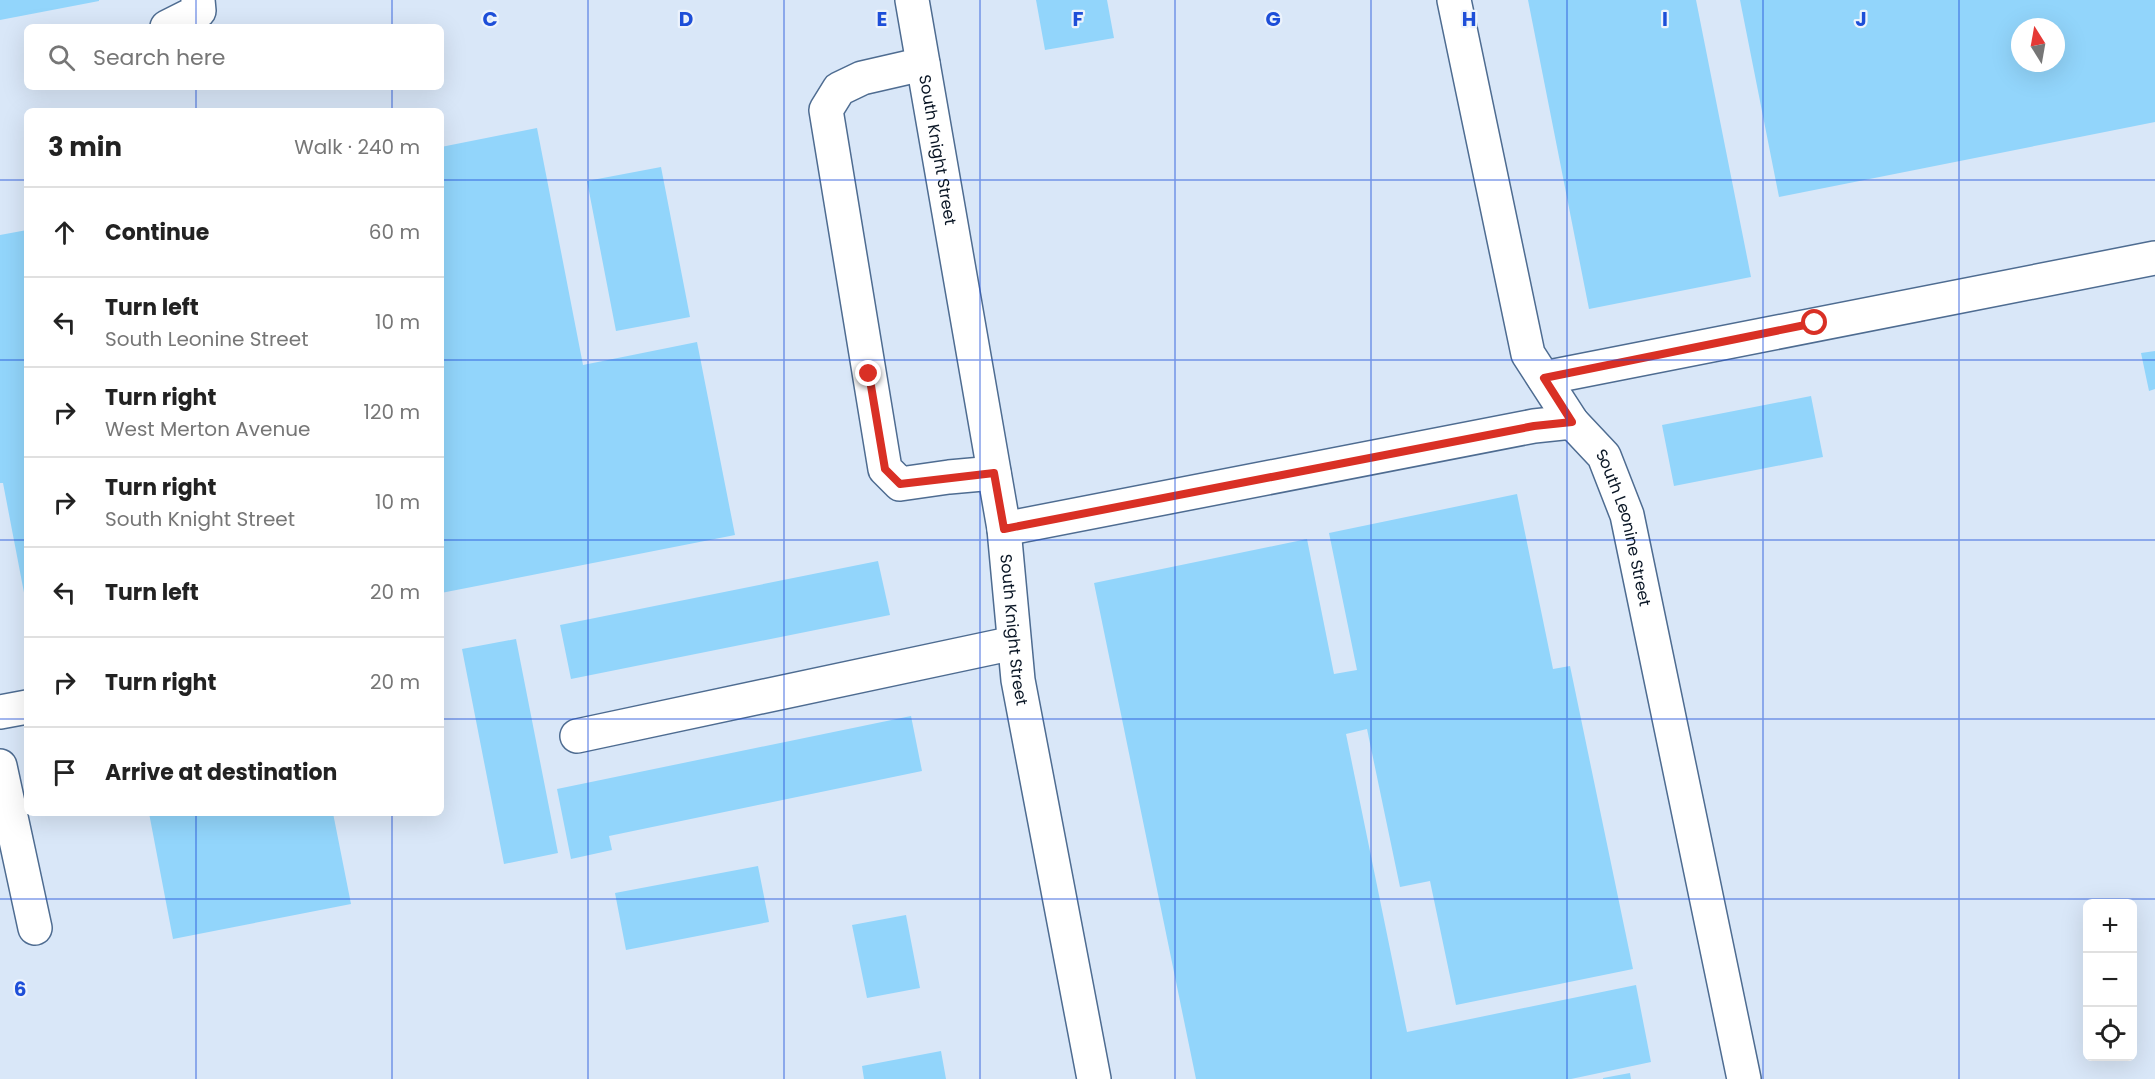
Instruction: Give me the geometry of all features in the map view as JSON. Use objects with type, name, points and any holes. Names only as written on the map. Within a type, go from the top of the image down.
[{"type":"street","points":[[173,24],[199,11],[198,0]]},
{"type":"street","name":"South Knight Street","points":[[912,0],[1004,529],[1017,680],[1094,1079]]},
{"type":"street","name":"South Leonine Street","points":[[1454,0],[1528,354],[1572,422],[1604,456],[1627,515],[1744,1079]]},
{"type":"street","points":[[923,64],[862,78],[838,89],[826,110],[885,469],[900,484],[994,473]]},
{"type":"street","points":[[1544,378],[2155,258]]},
{"type":"street","points":[[1004,529],[1508,431],[1572,422]]},
{"type":"street","points":[[578,736],[1014,643]]},
{"type":"street","points":[[0,712],[24,708]]},
{"type":"street","points":[[0,766],[35,928]]},
{"type":"building","points":[[0,0],[99,0],[99,1],[0,20]]},
{"type":"building","points":[[1036,0],[1107,0],[1114,38],[1045,50]]},
{"type":"building","points":[[1528,0],[1696,0],[1751,277],[1589,309]]},
{"type":"building","points":[[1740,0],[2155,0],[2155,122],[1779,197]]},
{"type":"building","points":[[537,128],[583,365],[697,342],[735,535],[444,592],[444,146]]},
{"type":"building","points":[[661,167],[690,317],[616,331],[587,181]]},
{"type":"building","points":[[24,231],[24,593],[3,483],[0,483],[0,235]]},
{"type":"building","points":[[2155,351],[2155,389],[2149,391],[2141,353]]},
{"type":"building","points":[[1811,396],[1823,457],[1674,486],[1662,425]]},
{"type":"building","points":[[1517,494],[1553,669],[1570,666],[1633,969],[1456,1005],[1430,881],[1400,887],[1367,729],[1346,734],[1407,1032],[1636,985],[1651,1062],[1571,1079],[1196,1079],[1094,583],[1307,539],[1334,674],[1357,670],[1329,533]]},
{"type":"building","points":[[878,561],[890,615],[571,679],[560,625]]},
{"type":"building","points":[[516,639],[558,853],[504,864],[462,649]]},
{"type":"building","points":[[911,716],[922,771],[609,836],[612,850],[571,859],[557,789]]},
{"type":"building","points":[[150,816],[334,816],[351,904],[173,939]]},
{"type":"building","points":[[758,866],[769,922],[626,950],[615,893]]},
{"type":"building","points":[[906,915],[920,988],[867,998],[852,925]]},
{"type":"building","points":[[941,1051],[946,1079],[864,1079],[862,1066]]},
{"type":"building","points":[[1630,1073],[1631,1079],[1603,1079],[1603,1078]]},
{"type":"route","points":[[869,374],[885,469],[900,484],[994,473],[1004,529],[1534,426],[1572,422],[1544,378],[1815,323]]}]
